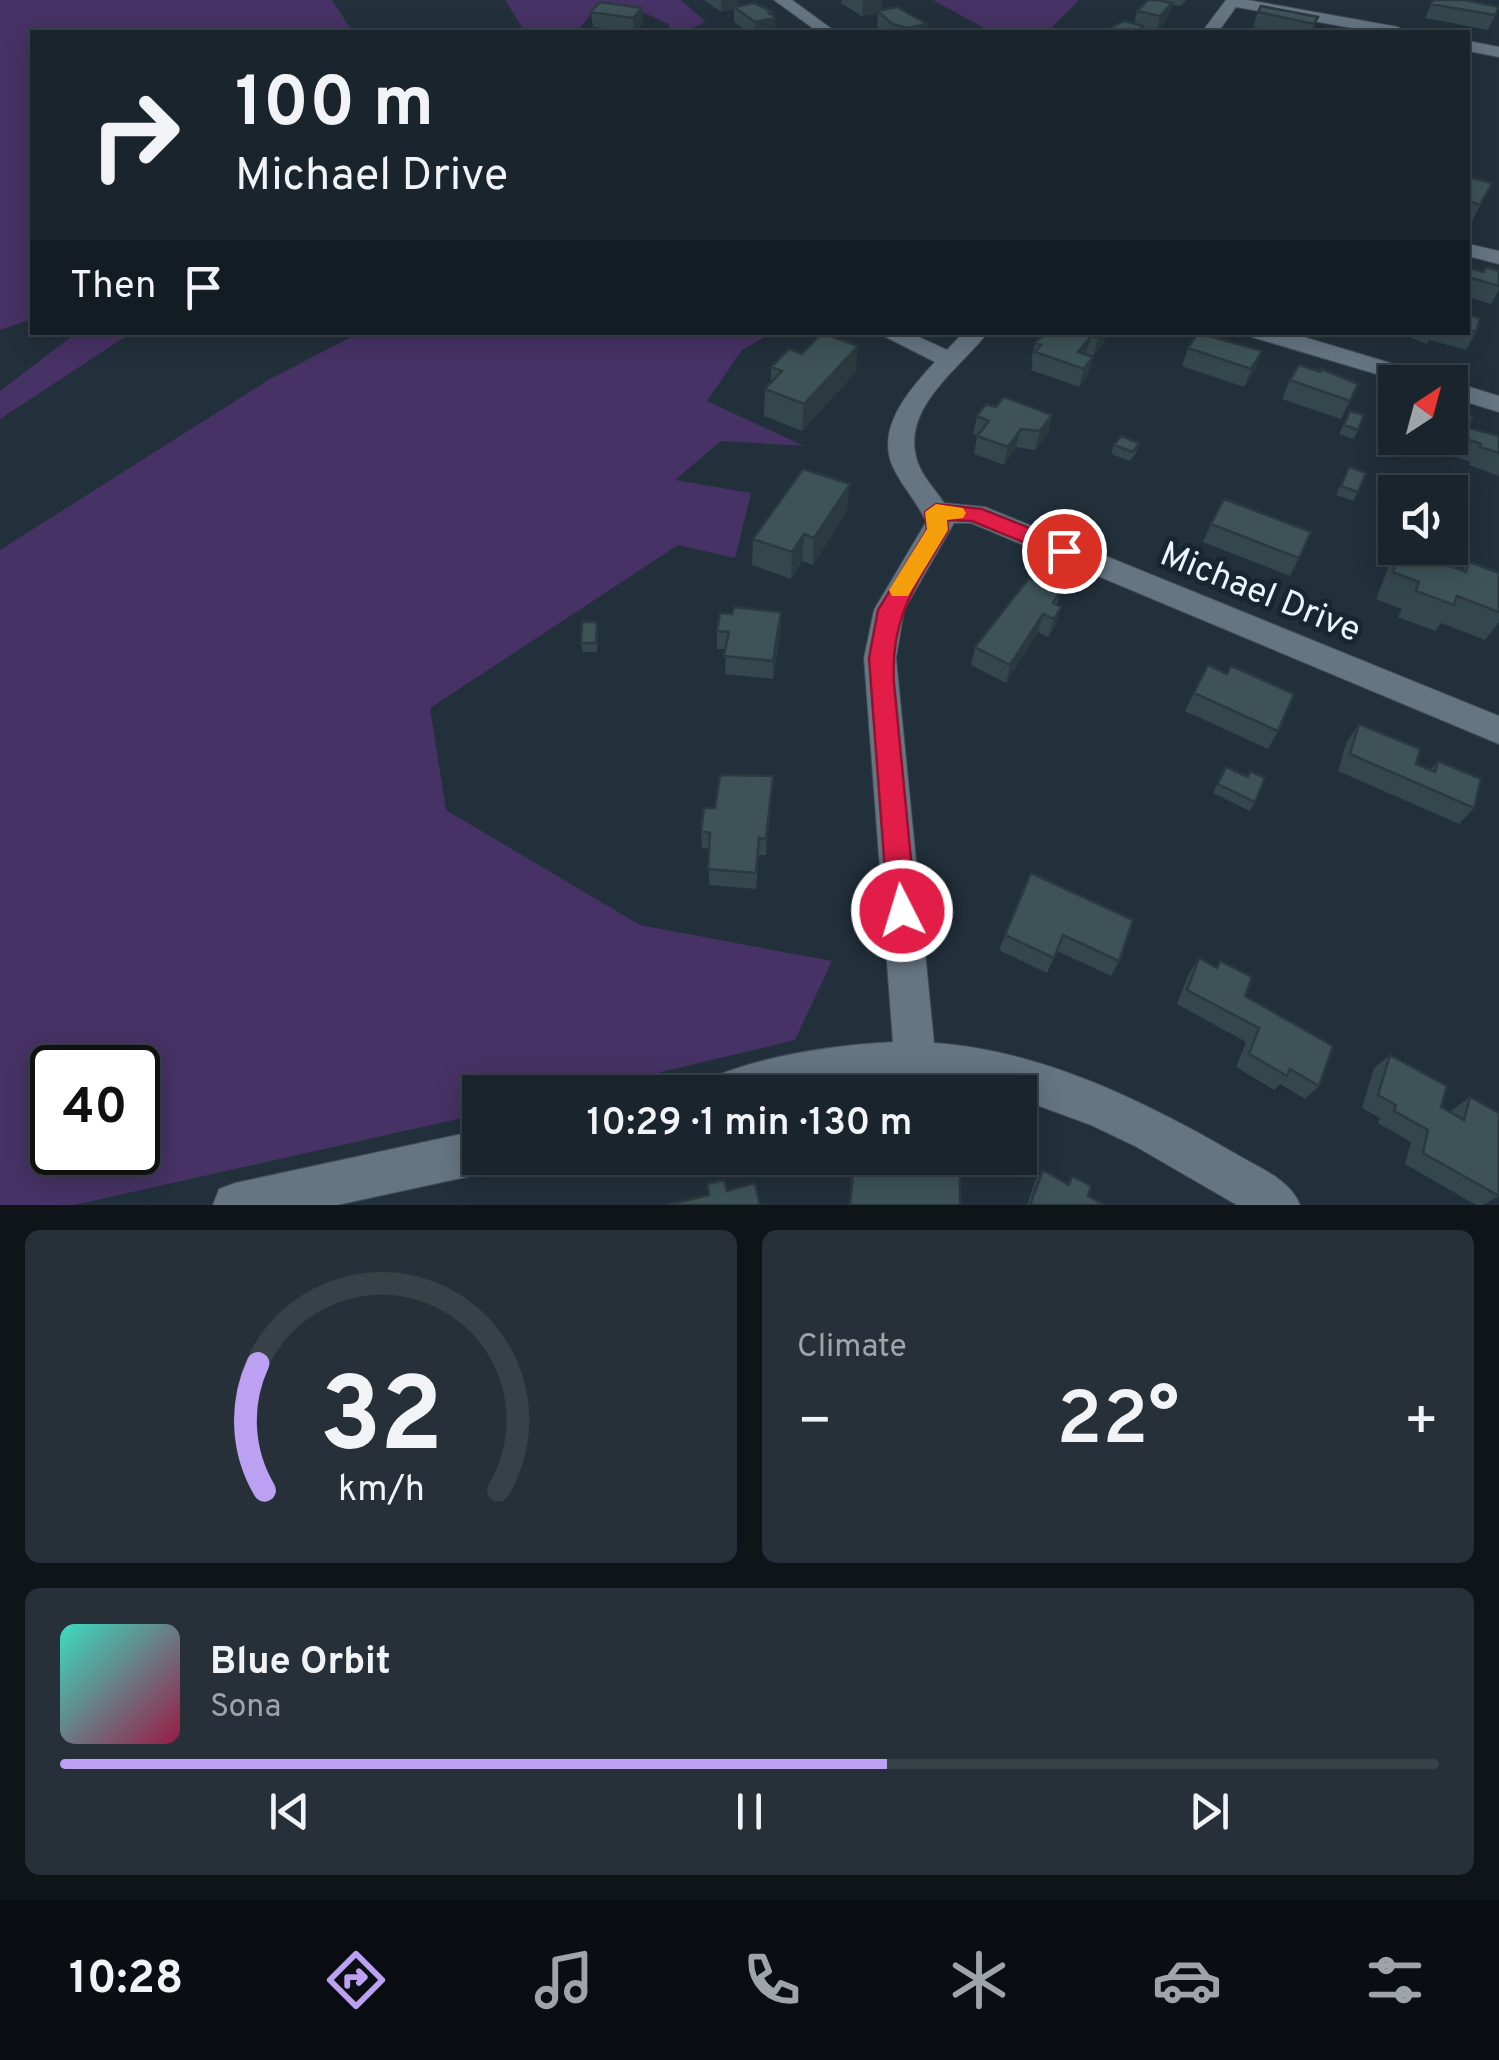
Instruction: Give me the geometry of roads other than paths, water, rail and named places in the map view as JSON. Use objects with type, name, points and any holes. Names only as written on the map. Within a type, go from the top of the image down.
[{"type":"street","points":[[782,0],[825,30]]},
{"type":"street","points":[[1212,30],[1234,1],[1387,30]]},
{"type":"street","points":[[1470,46],[1499,52]]},
{"type":"street","points":[[1470,251],[1499,258]]},
{"type":"street","points":[[895,335],[952,361]]},
{"type":"street","points":[[915,1062],[880,658],[890,610],[938,530],[936,512],[904,461],[900,438],[911,410],[974,335]]},
{"type":"street","points":[[1270,335],[1378,367]]},
{"type":"street","points":[[1468,395],[1499,404]]},
{"type":"street","name":"Michael Drive","points":[[936,512],[974,514],[1499,730]]},
{"type":"street","points":[[805,1075],[915,1062],[982,1069],[1079,1100],[1193,1154],[1278,1205]]},
{"type":"street","points":[[235,1205],[462,1156]]}]
